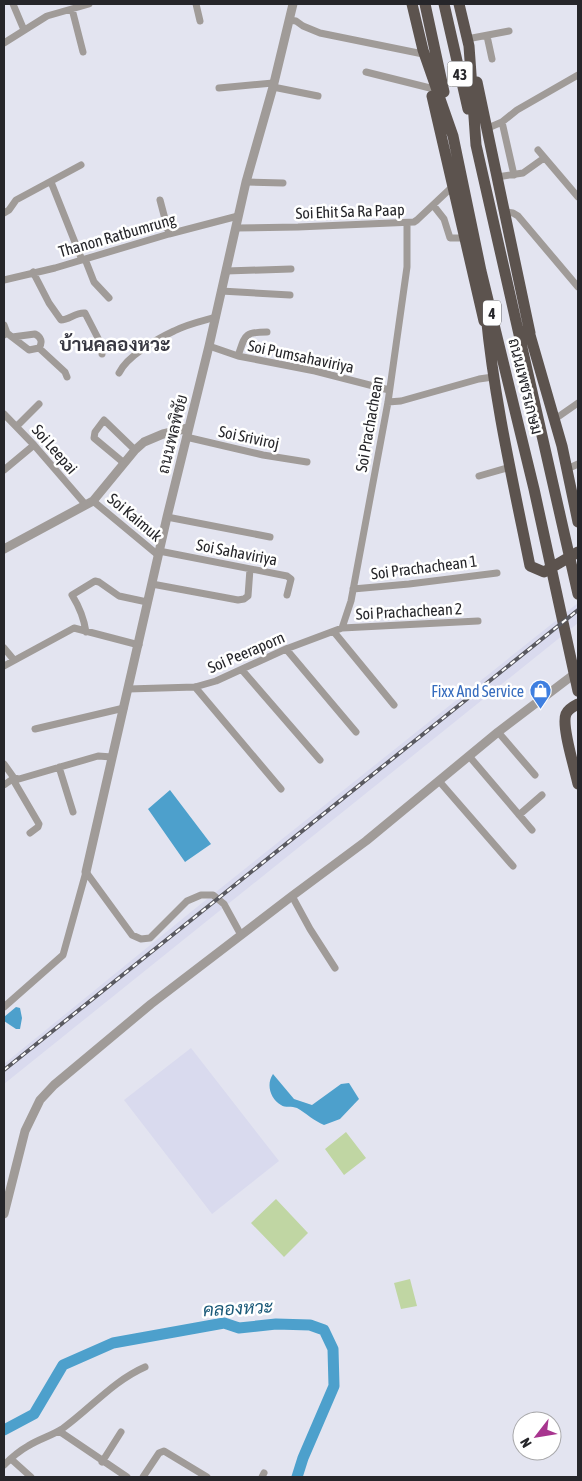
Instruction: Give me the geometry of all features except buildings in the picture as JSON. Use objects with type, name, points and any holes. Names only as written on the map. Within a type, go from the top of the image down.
[{"type":"highway","name":"ถนนเพชรเกษม","points":[[412,4],[423,52],[452,136],[534,489],[578,691]]},
{"type":"highway","name":"43","points":[[425,4],[452,136]]},
{"type":"highway","name":"43","points":[[444,4],[476,144]]},
{"type":"highway","name":"ถนนเพชรเกษม","points":[[459,4],[468,43],[476,144],[578,594]]},
{"type":"highway","points":[[468,43],[488,128],[530,333]]},
{"type":"highway","points":[[423,52],[452,187],[488,338]]},
{"type":"highway","points":[[502,254],[530,333],[555,419],[578,522]]},
{"type":"highway","points":[[482,271],[493,376],[530,566],[544,572],[578,552]]},
{"type":"highway","points":[[578,704],[566,714],[564,727],[578,784]]},
{"type":"street","points":[[13,4],[24,30]]},
{"type":"street","points":[[4,43],[47,16],[89,4]]},
{"type":"street","points":[[196,4],[200,20]]},
{"type":"street","name":"ถนนพลพิชัย","points":[[86,872],[246,182],[293,4]]},
{"type":"street","points":[[72,9],[83,52]]},
{"type":"street","points":[[289,20],[296,21],[320,33],[423,52]]},
{"type":"street","points":[[468,43],[486,36],[509,31]]},
{"type":"street","points":[[486,36],[492,59]]},
{"type":"street","points":[[366,72],[430,88]]},
{"type":"street","points":[[488,128],[502,122],[517,110],[578,75]]},
{"type":"street","points":[[219,88],[273,85],[318,96]]},
{"type":"street","points":[[502,122],[514,175]]},
{"type":"street","points":[[538,150],[578,198]]},
{"type":"street","points":[[497,177],[523,173],[544,158]]},
{"type":"street","points":[[4,213],[9,210],[16,200],[81,165]]},
{"type":"street","points":[[50,182],[94,282],[109,298]]},
{"type":"street","points":[[246,182],[283,183]]},
{"type":"street","name":"Soi Ehit Sa Ra Paap","points":[[236,228],[408,223],[417,220],[452,187]]},
{"type":"street","points":[[160,200],[169,234]]},
{"type":"street","points":[[434,205],[444,219],[450,238],[464,238]]},
{"type":"street","points":[[505,212],[518,216],[578,287]]},
{"type":"street","name":"Thanon Ratbumrung","points":[[6,280],[238,216]]},
{"type":"street","name":"Soi Prachachean","points":[[342,628],[351,601],[388,402],[407,267],[408,223]]},
{"type":"street","points":[[226,270],[291,269]]},
{"type":"street","points":[[4,272],[6,280]]},
{"type":"street","points":[[33,272],[48,303],[61,320],[85,312],[101,344],[102,354]]},
{"type":"street","points":[[221,291],[290,295]]},
{"type":"street","points":[[119,373],[128,359],[175,330],[216,317]]},
{"type":"street","points":[[4,325],[8,335],[29,350],[39,348]]},
{"type":"street","points":[[238,356],[248,334],[252,332],[267,332]]},
{"type":"street","points":[[8,335],[35,334],[41,340],[39,348]]},
{"type":"street","name":"Soi Pumsahaviriya","points":[[209,346],[238,356],[315,371],[389,390]]},
{"type":"street","points":[[39,348],[65,372],[67,377]]},
{"type":"street","points":[[388,402],[401,401],[493,376]]},
{"type":"street","points":[[17,426],[39,404]]},
{"type":"street","points":[[555,419],[578,404]]},
{"type":"street","name":"Soi Leepai","points":[[4,414],[89,503]]},
{"type":"street","points":[[124,464],[94,438],[95,432],[104,420],[135,450]]},
{"type":"street","points":[[4,549],[89,503],[144,442],[163,434],[187,433]]},
{"type":"street","name":"Soi Sriviroj","points":[[187,433],[263,455],[307,462]]},
{"type":"street","points":[[4,470],[34,445]]},
{"type":"street","points":[[567,469],[578,464]]},
{"type":"street","points":[[479,476],[510,467]]},
{"type":"street","name":"Soi Kaimuk","points":[[89,503],[159,553]]},
{"type":"street","points":[[167,517],[270,537]]},
{"type":"street","name":"Soi Sahaviriya","points":[[159,553],[250,568],[290,577],[287,595]]},
{"type":"street","points":[[152,584],[238,600],[248,596],[250,568]]},
{"type":"street","name":"Soi Prachachean 1","points":[[353,589],[497,573]]},
{"type":"street","points":[[86,632],[85,619],[72,595],[95,581],[119,596],[148,602]]},
{"type":"street","name":"Soi Prachachean 2","points":[[342,628],[478,621]]},
{"type":"street","points":[[4,666],[74,628],[139,645]]},
{"type":"street","name":"Soi Peeraporn","points":[[128,689],[195,687],[216,682],[286,650],[342,628]]},
{"type":"street","points":[[334,632],[394,705]]},
{"type":"street","points":[[4,648],[14,660]]},
{"type":"street","points":[[286,650],[356,732]]},
{"type":"street","points":[[242,670],[320,760]]},
{"type":"street","points":[[4,1214],[25,1131],[40,1100],[54,1085],[114,1035],[241,935],[366,841],[498,732],[578,671]]},
{"type":"street","points":[[195,687],[265,774],[281,789]]},
{"type":"street","points":[[35,729],[124,708]]},
{"type":"street","points":[[498,732],[535,775]]},
{"type":"street","points":[[4,785],[14,778],[19,779],[98,756],[112,757]]},
{"type":"street","points":[[469,756],[532,830]]},
{"type":"street","points":[[4,764],[14,778],[39,824],[30,833]]},
{"type":"street","points":[[58,768],[73,812]]},
{"type":"street","points":[[439,781],[514,866]]},
{"type":"street","points":[[519,815],[542,795]]},
{"type":"street","points":[[86,872],[132,935],[140,939],[150,938],[187,902],[201,895],[213,895],[224,904],[241,935]]},
{"type":"street","points":[[4,1007],[63,955],[86,872]]},
{"type":"street","points":[[292,896],[335,968]]},
{"type":"street","points":[[4,1465],[28,1446],[59,1431],[81,1415],[114,1386],[145,1367]]},
{"type":"street","points":[[59,1431],[102,1462],[127,1477]]},
{"type":"street","points":[[102,1462],[121,1432]]},
{"type":"street","points":[[143,1477],[159,1453],[164,1451],[207,1477]]},
{"type":"street","points":[[11,1459],[31,1477]]},
{"type":"shaded area","points":[[578,603],[578,623],[4,1084],[4,1064],[197,907]]},
{"type":"shaded area","points":[[191,1048],[279,1161],[212,1214],[124,1100]]},
{"type":"green space","points":[[346,1132],[366,1158],[344,1175],[325,1149]]},
{"type":"green space","points":[[276,1199],[308,1233],[284,1257],[251,1223]]},
{"type":"green space","points":[[410,1279],[417,1306],[401,1309],[394,1283]]},
{"type":"water","points":[[170,790],[211,844],[185,862],[148,809]]},
{"type":"water","points":[[16,1007],[20,1008],[22,1018],[20,1029],[16,1029],[4,1021],[4,1017]]},
{"type":"water","points":[[273,1074],[294,1099],[312,1105],[341,1084],[349,1083],[359,1099],[340,1119],[324,1125],[297,1108],[281,1105],[274,1099],[270,1091],[270,1082]]},
{"type":"waterway","name":"คลองหวะ","points":[[4,1430],[34,1414],[63,1365],[113,1343],[224,1323],[239,1328],[276,1324],[310,1325],[324,1330],[333,1349],[334,1386],[303,1458],[297,1477]]},
{"type":"railway","points":[[4,1070],[578,610]]},
{"type":"place","name":"Fixx And Service","points":[[540,710]]},
{"type":"district","name":"บ้านคลองหวะ","points":[[115,344]]}]
